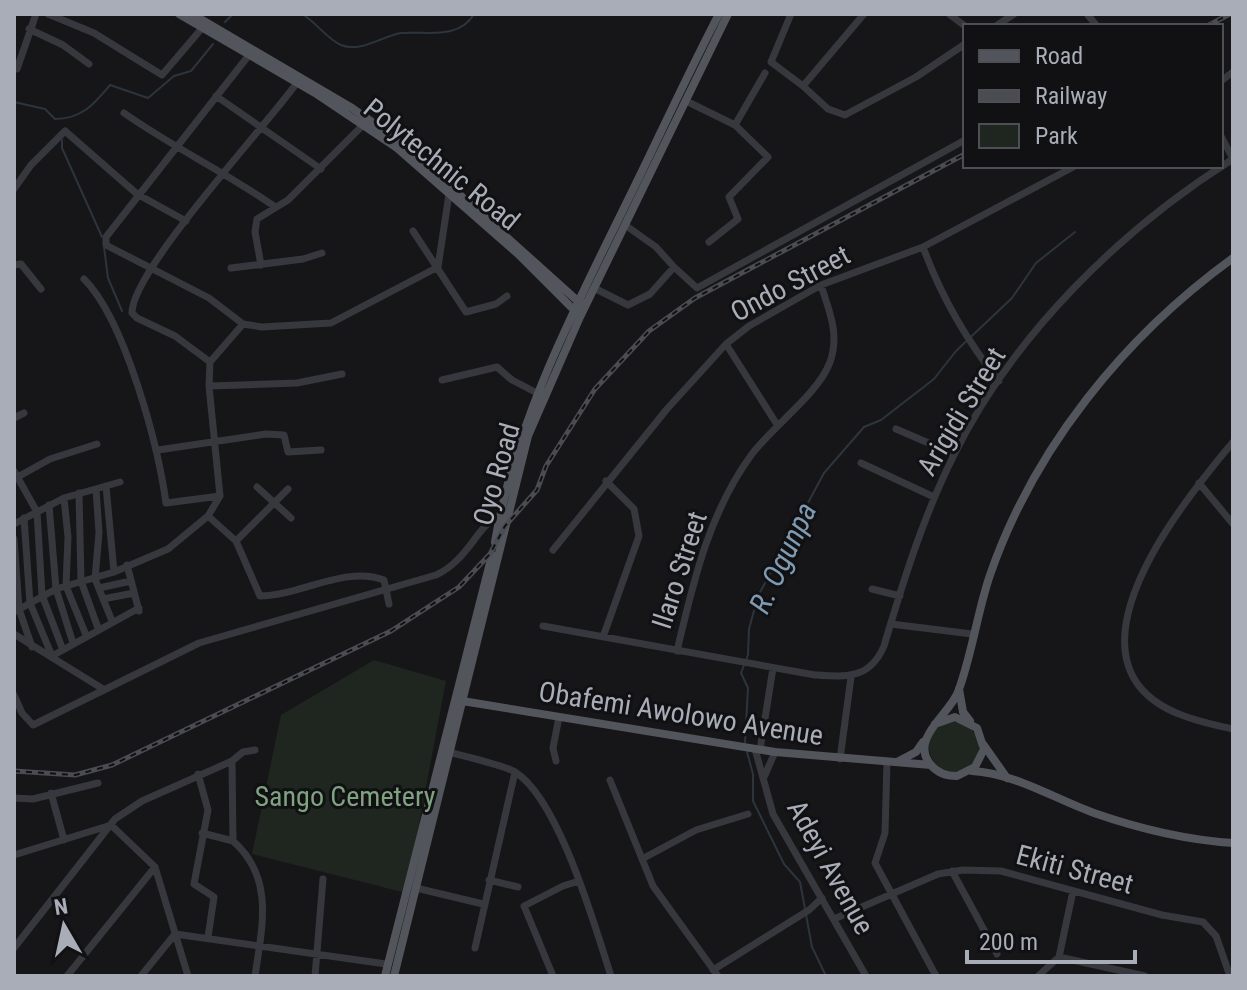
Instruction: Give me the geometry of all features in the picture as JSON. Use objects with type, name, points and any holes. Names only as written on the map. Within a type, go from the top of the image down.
[{"type":"main road","name":"Polytechnic Road","points":[[179,14],[194,18],[401,142],[520,252],[577,314]]},
{"type":"main road","name":"Oyo Road","points":[[502,520],[536,414],[581,304],[689,84],[719,14]]},
{"type":"main road","name":"Oyo Road","points":[[591,285],[625,225],[686,101],[689,84],[728,14]]},
{"type":"main road","name":"Polytechnic Road","points":[[194,18],[203,27],[298,80],[364,124],[420,166],[581,304]]},
{"type":"main road","points":[[891,762],[916,752],[932,728],[951,708],[1005,534],[1032,479],[1059,439],[1108,372],[1142,336],[1232,262]]},
{"type":"main road","points":[[566,289],[591,285]]},
{"type":"main road","name":"Oyo Road","points":[[394,976],[457,700],[537,393],[577,314]]},
{"type":"main road","points":[[959,689],[963,712],[1008,779]]},
{"type":"main road","name":"Obafemi Awolowo Avenue","points":[[457,700],[751,749],[931,765]]},
{"type":"main road","points":[[971,722],[950,717],[932,728],[924,745],[931,765],[950,776],[971,771],[1008,779],[1097,814],[1145,827],[1233,843]]},
{"type":"main road","points":[[971,771],[981,759],[983,744]]},
{"type":"main road","name":"Oyo Road","points":[[385,976],[445,751]]},
{"type":"street","points":[[17,69],[36,14]]},
{"type":"street","points":[[48,14],[94,33],[162,75],[203,27]]},
{"type":"street","points":[[791,14],[771,66],[803,86],[828,109],[845,115],[916,77],[963,45]]},
{"type":"street","points":[[803,86],[864,14]]},
{"type":"street","points":[[29,29],[63,45],[89,64]]},
{"type":"street","points":[[249,55],[137,194],[104,242],[209,298],[243,324],[277,328],[331,323],[438,267]]},
{"type":"street","points":[[735,125],[765,73]]},
{"type":"street","points":[[210,362],[175,336],[132,313],[133,303],[151,268],[298,80]]},
{"type":"street","points":[[216,96],[321,169]]},
{"type":"street","points":[[686,101],[735,125],[762,149],[768,160],[729,197],[738,219],[709,242]]},
{"type":"street","points":[[124,113],[175,148],[222,175],[234,177],[274,206]]},
{"type":"street","points":[[261,265],[254,225],[274,206],[288,200],[364,124]]},
{"type":"street","points":[[14,189],[31,165],[65,131],[137,194],[186,221]]},
{"type":"street","points":[[1223,140],[1233,159]]},
{"type":"street","points":[[625,225],[656,247],[697,288],[963,141]]},
{"type":"street","name":"Ondo Street","points":[[553,550],[606,481],[726,344],[749,326],[821,285],[923,247],[1071,168]]},
{"type":"street","name":"Arigidi Street","points":[[851,677],[871,667],[880,656],[934,497],[954,454],[999,381],[1043,325],[1142,224],[1182,191],[1219,168]]},
{"type":"street","points":[[438,267],[449,194]]},
{"type":"street","points":[[413,231],[466,312],[496,304],[507,296]]},
{"type":"street","points":[[923,247],[934,279],[963,332],[999,381]]},
{"type":"street","points":[[231,268],[322,253]]},
{"type":"street","points":[[14,265],[21,264],[41,289]]},
{"type":"street","points":[[591,285],[628,305],[650,294],[674,267]]},
{"type":"street","points":[[84,279],[102,298],[158,450],[167,504],[220,496]]},
{"type":"street","name":"Ilaro Street","points":[[677,651],[695,575],[709,533],[750,457],[776,423],[809,393],[829,365],[835,339],[821,285]]},
{"type":"street","points":[[17,610],[56,589],[95,579],[168,549],[208,516],[220,496],[209,386],[210,362],[243,324]]},
{"type":"street","points":[[726,344],[776,423]]},
{"type":"street","points":[[442,380],[497,367],[537,393]]},
{"type":"street","points":[[209,386],[297,383],[342,374]]},
{"type":"street","points":[[14,418],[24,413]]},
{"type":"street","points":[[896,429],[954,454]]},
{"type":"street","points":[[158,450],[284,435],[288,452],[321,450]]},
{"type":"street","points":[[1233,442],[1199,483],[1134,593],[1127,612],[1126,649],[1139,686],[1155,700],[1190,720],[1233,729]]},
{"type":"street","points":[[63,650],[42,595],[37,512],[16,475],[50,459],[97,444]]},
{"type":"street","points":[[861,463],[934,497]]},
{"type":"street","points":[[603,637],[639,536],[634,509],[606,481]]},
{"type":"street","points":[[14,524],[64,498],[120,482]]},
{"type":"street","points":[[1199,483],[1233,524]]},
{"type":"street","points":[[106,486],[114,572]]},
{"type":"street","points":[[257,487],[291,518]]},
{"type":"street","points":[[96,489],[99,533],[95,579],[112,621]]},
{"type":"street","points":[[236,541],[288,489]]},
{"type":"street","points":[[79,493],[81,581],[98,628]]},
{"type":"street","points":[[64,498],[68,537],[66,586],[86,635]]},
{"type":"street","points":[[49,505],[56,589],[73,643]]},
{"type":"street","points":[[208,516],[236,541],[260,596],[360,577],[379,578],[384,580],[389,604]]},
{"type":"street","points":[[24,518],[30,603],[52,656]]},
{"type":"street","points":[[14,695],[22,713],[33,725],[211,638],[256,629],[447,570],[465,555],[488,522],[502,520]]},
{"type":"street","points":[[14,539],[17,610],[32,647]]},
{"type":"street","points":[[52,656],[98,628],[139,610],[127,565]]},
{"type":"street","points":[[99,588],[131,581]]},
{"type":"street","points":[[872,589],[900,596]]},
{"type":"street","points":[[103,599],[134,593]]},
{"type":"street","points":[[14,623],[17,636],[103,689]]},
{"type":"street","points":[[891,624],[972,634]]},
{"type":"street","points":[[543,626],[748,665],[851,677],[840,759]]},
{"type":"street","points":[[751,749],[773,668]]},
{"type":"street","points":[[556,761],[553,748],[559,717]]},
{"type":"street","name":"Adeyi Avenue","points":[[751,749],[764,777],[773,814],[866,976]]},
{"type":"street","points":[[14,948],[127,809],[232,761],[243,752],[255,750]]},
{"type":"street","points":[[445,751],[515,772],[560,833],[611,976]]},
{"type":"street","name":"Adeyi Avenue","points":[[764,777],[775,752]]},
{"type":"street","points":[[232,761],[233,841]]},
{"type":"street","points":[[891,762],[885,833],[875,863],[888,893],[936,976]]},
{"type":"street","points":[[475,948],[515,772]]},
{"type":"street","points":[[198,774],[208,801],[194,884],[214,897],[208,937]]},
{"type":"street","points":[[610,780],[653,886],[715,973],[822,898]]},
{"type":"street","points":[[14,798],[26,800],[98,783]]},
{"type":"street","points":[[51,793],[64,840]]},
{"type":"street","points":[[642,859],[696,830],[748,814]]},
{"type":"street","points":[[14,855],[111,825]]},
{"type":"street","points":[[111,825],[155,867],[188,976]]},
{"type":"street","points":[[202,833],[233,841],[250,859],[262,892],[260,946],[255,976]]},
{"type":"street","points":[[67,976],[155,867]]},
{"type":"street","points":[[952,871],[997,954]]},
{"type":"street","name":"Ekiti Street","points":[[834,919],[888,893],[952,871],[1001,871],[1209,925],[1230,976]]},
{"type":"street","points":[[315,976],[323,879]]},
{"type":"street","points":[[489,880],[518,887]]},
{"type":"street","points":[[553,976],[524,906],[579,881]]},
{"type":"street","points":[[416,888],[483,904]]},
{"type":"street","points":[[1038,976],[1059,957],[1073,891]]},
{"type":"street","points":[[175,934],[386,964]]},
{"type":"street","points":[[141,976],[175,934]]},
{"type":"street","points":[[1059,957],[1145,976]]},
{"type":"green space","name":"Sango Cemetery","points":[[374,660],[446,681],[406,893],[252,854],[281,715]]},
{"type":"green space","points":[[954,722],[972,729],[979,747],[972,765],[954,772],[936,765],[929,747],[936,729]]},
{"type":"waterway","points":[[225,22],[233,14]]},
{"type":"waterway","points":[[302,14],[326,35],[349,47],[364,46],[401,33],[451,31],[460,28],[474,14]]},
{"type":"waterway","points":[[14,102],[45,109],[55,119],[80,113],[110,85],[148,98],[174,76],[191,71],[213,44]]},
{"type":"waterway","points":[[62,140],[62,148],[102,237]]},
{"type":"waterway","name":"R. Ogunpa","points":[[745,742],[748,688],[741,673],[748,655],[749,629],[758,596],[824,473],[864,427],[881,420],[934,379],[956,351],[1012,298],[1036,263],[1075,232]]},
{"type":"waterway","points":[[104,247],[108,278],[122,311]]},
{"type":"waterway","name":"R. Ogunpa","points":[[747,752],[753,774],[753,801],[784,864],[800,882],[812,947],[826,976]]},
{"type":"railway","points":[[1211,24],[1230,14]]},
{"type":"railway","points":[[14,771],[75,775],[112,765],[391,631],[459,587],[490,554],[505,526],[537,490],[546,466],[595,389],[649,331],[695,298],[963,155]]}]
